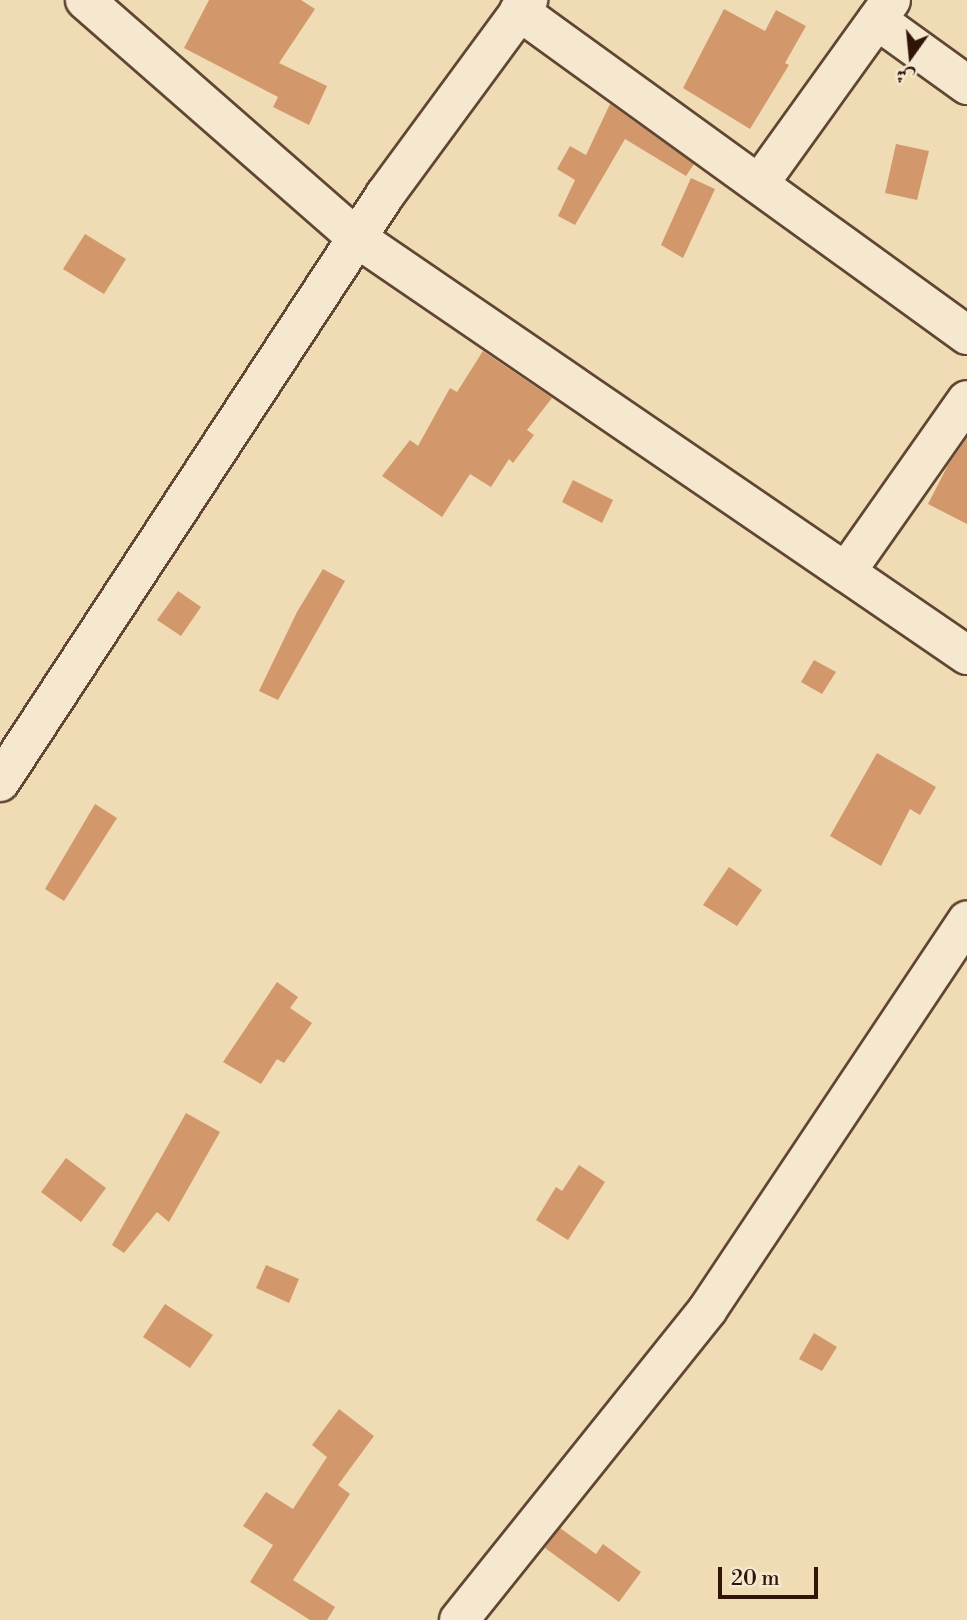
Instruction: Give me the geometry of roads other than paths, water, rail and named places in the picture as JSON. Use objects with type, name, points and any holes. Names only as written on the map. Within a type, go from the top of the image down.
[{"type":"street","points":[[85,0],[357,238],[967,655]]},
{"type":"street","points":[[0,782],[357,238],[524,6],[759,184],[967,335]]},
{"type":"street","points":[[759,184],[884,10],[967,85]]},
{"type":"street","points":[[846,572],[967,400]]},
{"type":"street","points":[[459,1620],[708,1309],[967,921]]}]
